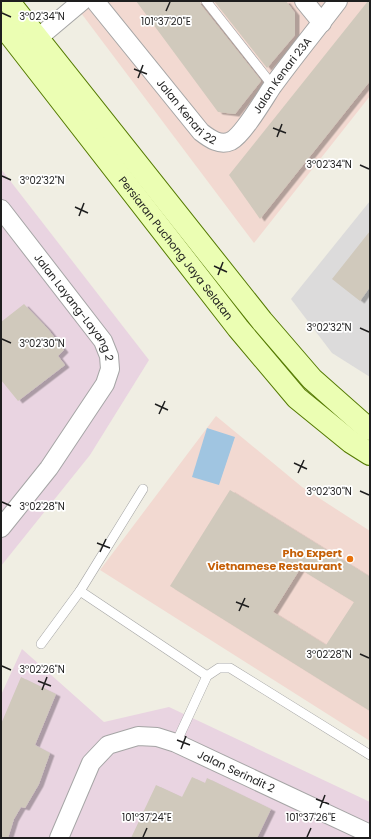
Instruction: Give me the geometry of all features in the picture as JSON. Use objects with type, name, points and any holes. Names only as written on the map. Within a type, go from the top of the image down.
[{"type":"main road","name":"Persiaran Puchong Jaya Selatan","points":[[8,1],[262,321],[312,378],[370,429]]},
{"type":"main road","name":"Persiaran Puchong Jaya Selatan","points":[[1,23],[248,340],[297,398],[351,442],[370,454]]},
{"type":"street","points":[[38,38],[82,1]]},
{"type":"street","name":"Jalan Kenari 22","points":[[95,1],[201,132],[210,139],[222,143]]},
{"type":"street","points":[[304,1],[322,23]]},
{"type":"street","name":"Jalan Kenari 23A","points":[[222,143],[232,140],[240,134],[273,86],[338,1]]},
{"type":"street","name":"Jalan Layang-Layang 2","points":[[1,209],[103,341],[109,356],[110,369],[105,384],[49,468],[1,528]]},
{"type":"street","name":"Jalan Serindit 2","points":[[59,838],[91,763],[108,745],[138,736],[157,737],[176,743],[370,834]]},
{"type":"lane","points":[[206,1],[273,86]]},
{"type":"lane","points":[[41,644],[80,591],[143,489]]},
{"type":"lane","points":[[80,591],[207,676]]},
{"type":"lane","points":[[176,743],[207,676],[219,668],[230,668],[370,755]]},
{"type":"shaded area","points":[[72,1],[370,1],[370,96],[254,243]]},
{"type":"shaded area","points":[[1,169],[149,360],[90,455],[1,566]]},
{"type":"shaded area","points":[[370,201],[370,377],[332,353],[291,299]]},
{"type":"shaded area","points":[[216,416],[302,487],[370,531],[370,741],[100,570]]},
{"type":"shaded area","points":[[22,649],[104,722],[169,707],[370,802],[370,838],[1,838],[1,695]]},
{"type":"water","points":[[207,428],[235,437],[219,485],[192,477]]},
{"type":"building","points":[[136,1],[200,1],[201,5],[261,81],[235,114],[218,112]]},
{"type":"building","points":[[214,1],[286,1],[295,13],[295,35],[267,68]]},
{"type":"building","points":[[368,1],[370,1],[370,81],[260,219],[229,175]]},
{"type":"building","points":[[370,231],[370,287],[360,301],[332,279]]},
{"type":"building","points":[[24,304],[48,329],[64,350],[58,356],[65,365],[18,401],[1,380],[1,322]]},
{"type":"building","points":[[230,490],[370,577],[370,711],[170,586]],"holes":[[[300,569],[354,602],[326,645],[273,612]]]},
{"type":"building","points":[[21,677],[56,694],[35,745],[50,753],[39,784],[25,808],[21,807],[14,819],[8,838],[1,838],[1,724]]},
{"type":"building","points":[[192,777],[205,783],[207,778],[271,809],[257,838],[131,838],[156,785],[182,797]]},
{"type":"place","name":"Pho Expert Vietnamese Restaurant","points":[[350,559]]}]
